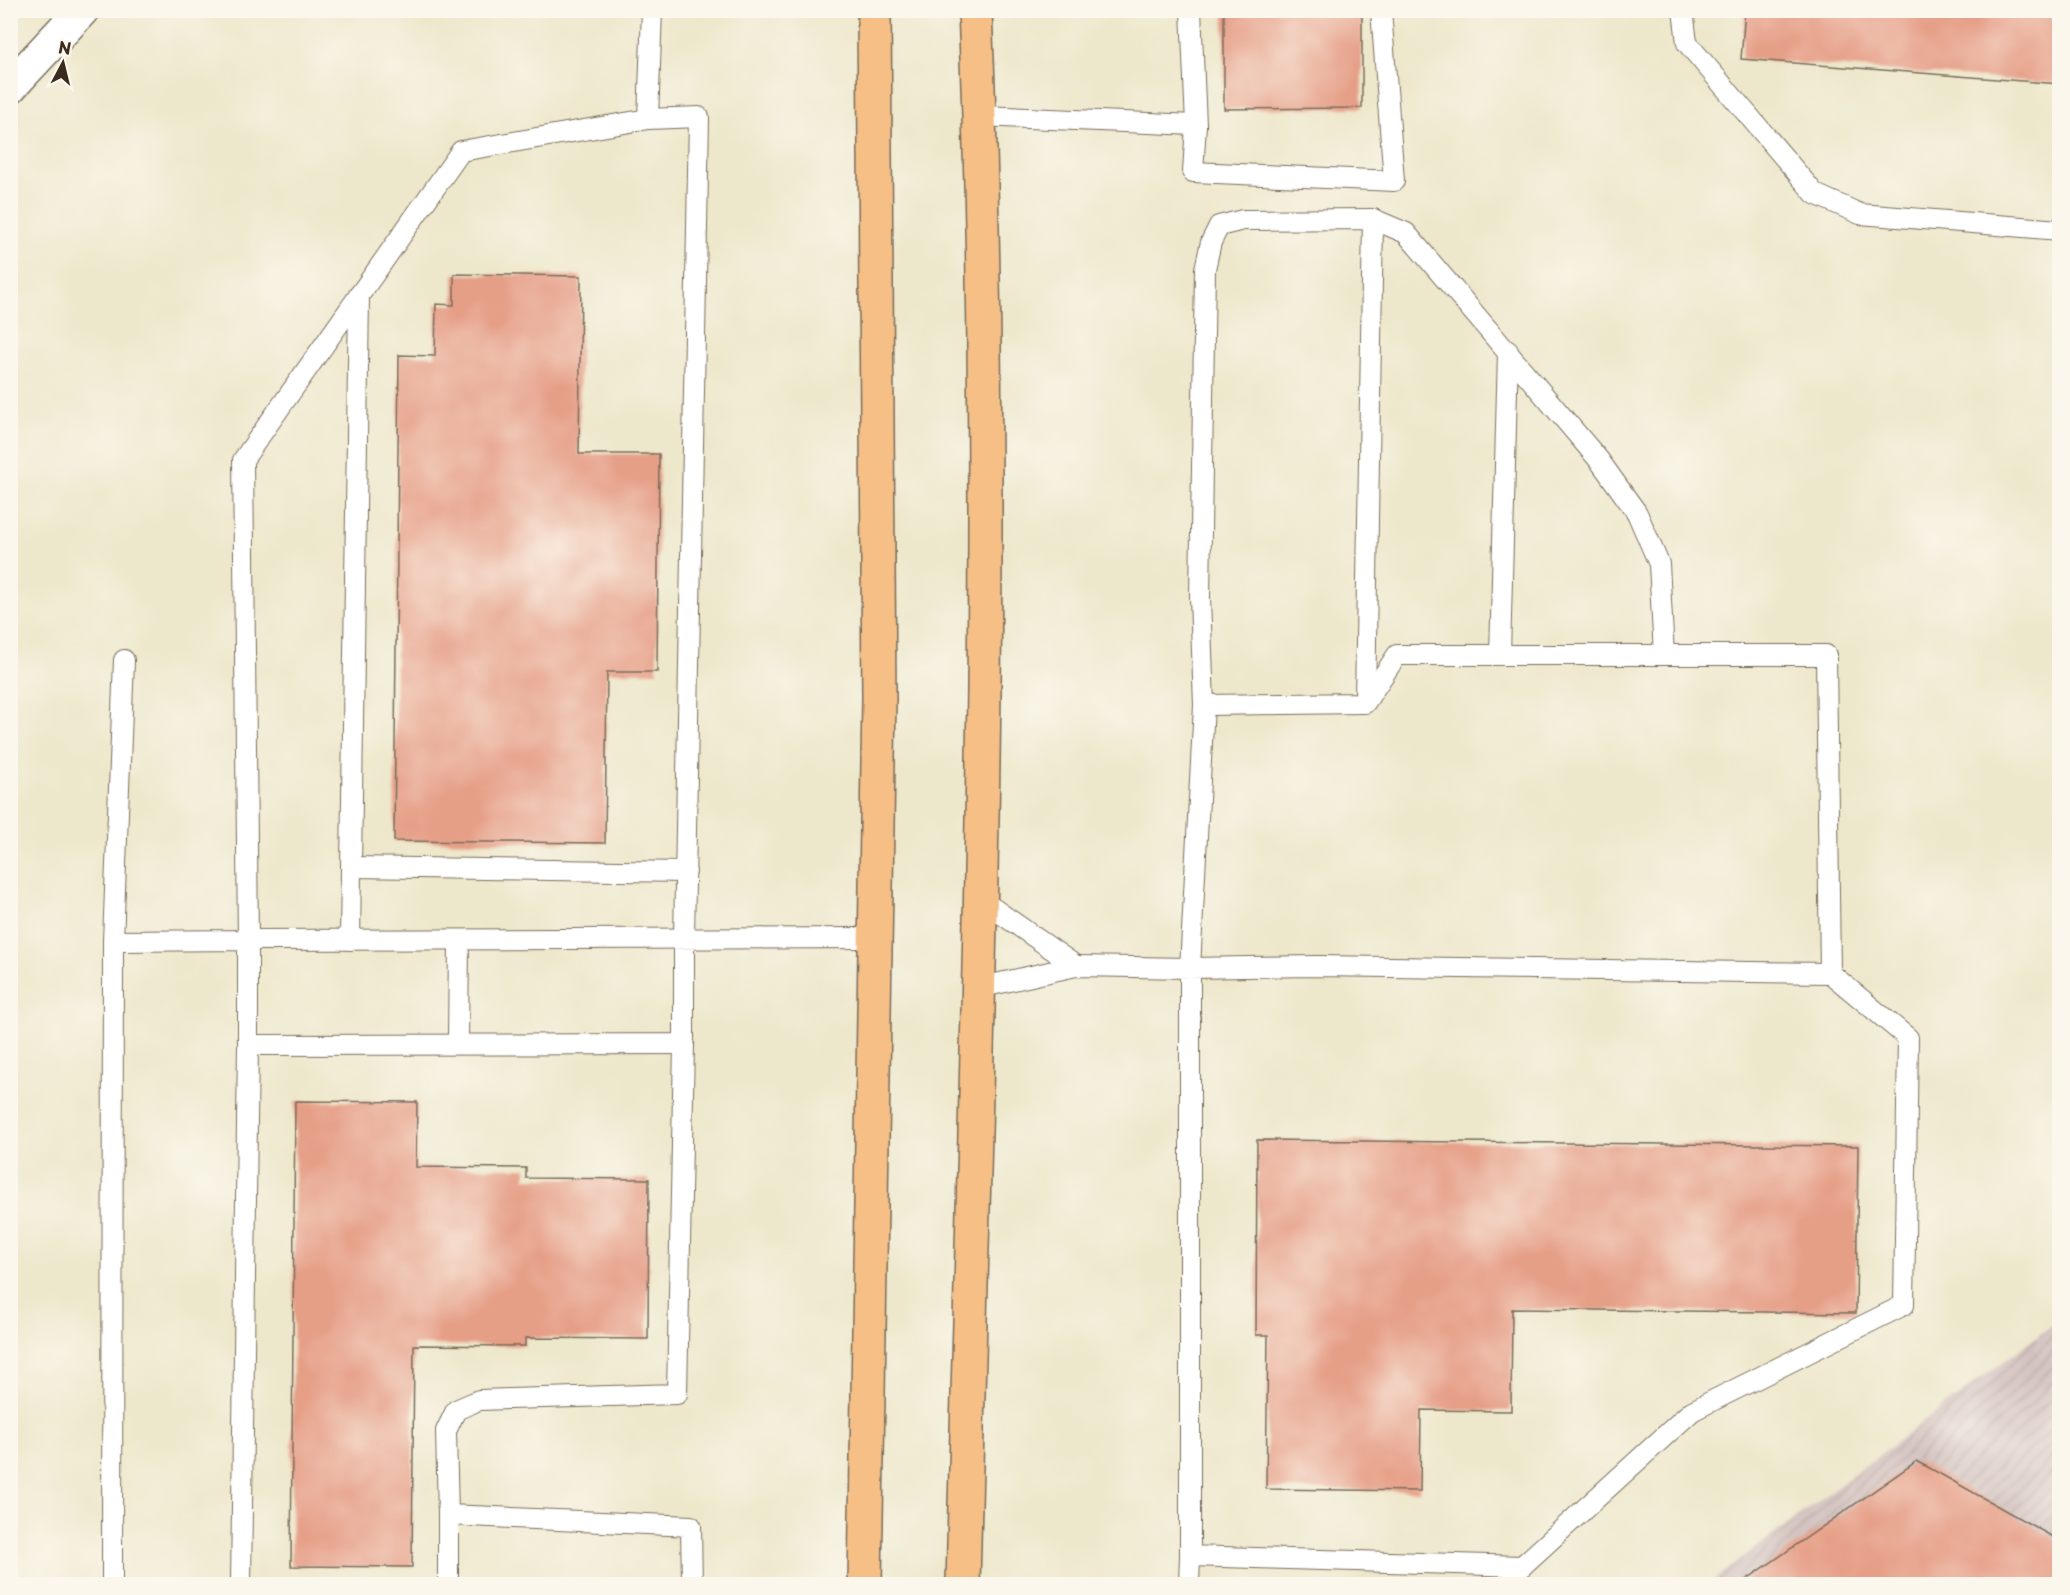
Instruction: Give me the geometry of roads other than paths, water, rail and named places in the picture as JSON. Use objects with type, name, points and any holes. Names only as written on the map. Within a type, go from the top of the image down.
[{"type":"highway","points":[[865,1584],[879,686],[874,10]]},
{"type":"highway","points":[[963,1584],[986,619],[980,116],[975,10]]},
{"type":"street","points":[[10,87],[82,10]]},
{"type":"lane","points":[[648,119],[652,10]]},
{"type":"lane","points":[[1191,10],[1196,125],[1193,172],[1394,180],[1381,10]]},
{"type":"lane","points":[[1683,10],[1687,43],[1815,194],[1860,214],[2060,230]]},
{"type":"lane","points":[[980,116],[1196,125]]},
{"type":"lane","points":[[241,1584],[248,1045],[243,460],[461,151],[648,119],[699,117],[677,1394],[479,1400],[456,1410],[446,1431],[447,1584]]},
{"type":"lane","points":[[1365,703],[1373,219]]},
{"type":"lane","points":[[1189,1584],[1190,968],[1204,705],[1200,598],[1205,269],[1211,242],[1219,226],[1244,220],[1373,219],[1406,233],[1599,460],[1637,513],[1659,564],[1664,655]]},
{"type":"lane","points":[[350,940],[359,295]]},
{"type":"lane","points":[[1500,655],[1508,351]]},
{"type":"lane","points":[[1365,703],[1397,655],[1826,655],[1830,972]]},
{"type":"lane","points":[[112,1584],[113,941],[124,660]]},
{"type":"lane","points":[[1204,705],[1365,703]]},
{"type":"lane","points":[[351,867],[686,872]]},
{"type":"lane","points":[[980,899],[1076,966]]},
{"type":"lane","points":[[113,941],[875,938]]},
{"type":"lane","points":[[458,1044],[459,940]]},
{"type":"lane","points":[[978,988],[1076,966],[1190,968],[1317,966],[1830,972],[1908,1038],[1905,1305],[1692,1411],[1522,1566],[1510,1584]]},
{"type":"lane","points":[[248,1045],[684,1044]]},
{"type":"lane","points":[[448,1515],[691,1526],[692,1584]]},
{"type":"lane","points":[[1190,1556],[1522,1566]]}]
